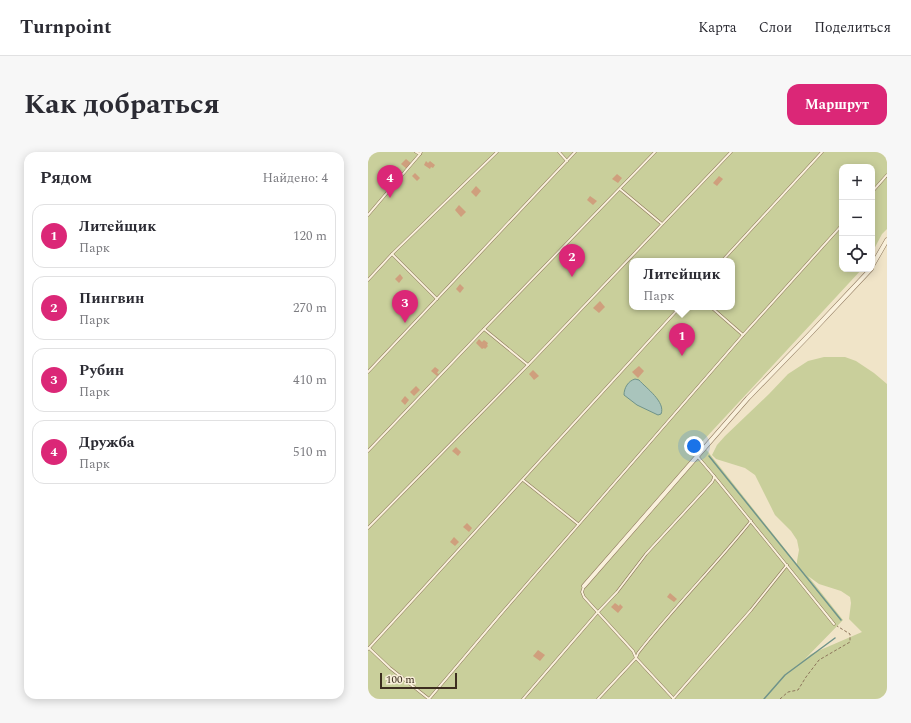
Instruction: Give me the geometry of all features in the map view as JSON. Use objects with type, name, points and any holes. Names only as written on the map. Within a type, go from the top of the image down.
[{"type":"street","points":[[875,261],[887,240]]},
{"type":"street","points":[[584,586],[748,398],[867,272]]},
{"type":"lane","points":[[368,215],[421,153],[416,152]]},
{"type":"lane","points":[[368,280],[392,254],[497,152]]},
{"type":"lane","points":[[559,152],[567,160]]},
{"type":"lane","points":[[368,372],[575,152]]},
{"type":"lane","points":[[368,451],[655,152]]},
{"type":"lane","points":[[630,258],[731,152]]},
{"type":"lane","points":[[725,258],[822,152]]},
{"type":"lane","points":[[875,189],[887,175]]},
{"type":"lane","points":[[620,189],[662,224]]},
{"type":"lane","points":[[677,310],[368,649],[429,699],[742,334],[839,228]]},
{"type":"lane","points":[[392,254],[437,299]]},
{"type":"lane","points":[[368,528],[528,365],[629,259]]},
{"type":"lane","points":[[714,310],[742,334]]},
{"type":"lane","points":[[484,329],[528,365]]},
{"type":"lane","points":[[697,456],[834,624]]},
{"type":"lane","points":[[523,699],[597,612],[617,592],[646,554],[712,482],[714,476]]},
{"type":"lane","points":[[523,480],[578,524]]},
{"type":"lane","points":[[598,699],[636,658],[638,653],[659,627],[730,547],[750,521]]},
{"type":"lane","points":[[584,586],[582,592],[584,597],[633,651],[636,658],[673,699],[751,610],[787,565]]},
{"type":"path","points":[[780,699],[788,692],[798,690],[806,676],[819,660],[850,642],[850,634],[834,624]]},
{"type":"green space","points":[[368,152],[887,152],[887,229],[882,234],[875,247],[875,164],[839,164],[839,272],[859,272],[701,443],[797,564],[799,550],[797,540],[791,531],[775,515],[755,475],[745,468],[716,459],[712,455],[717,445],[788,374],[808,361],[824,357],[845,357],[856,361],[887,384],[887,699],[368,699]],"holes":[[[808,576],[819,584],[841,591],[850,597],[851,603],[849,619],[862,632],[811,654],[804,660],[843,620]]]},
{"type":"water","points":[[635,379],[639,380],[658,400],[662,409],[661,414],[658,415],[637,405],[624,395],[627,385],[630,381]]},
{"type":"building","points":[[406,159],[412,164],[407,169],[401,164]]},
{"type":"building","points":[[426,161],[428,163],[430,161],[435,165],[433,168],[431,167],[430,169],[424,165]]},
{"type":"building","points":[[415,173],[420,178],[417,181],[412,176]]},
{"type":"building","points":[[617,174],[622,178],[618,183],[612,179]]},
{"type":"building","points":[[390,175],[396,180],[393,183],[388,179]]},
{"type":"building","points":[[719,176],[723,179],[717,186],[713,183]]},
{"type":"building","points":[[476,186],[481,191],[476,197],[471,192]]},
{"type":"building","points":[[590,196],[597,201],[593,205],[587,200]]},
{"type":"building","points":[[459,205],[466,212],[461,217],[455,210]]},
{"type":"building","points":[[400,274],[403,278],[399,283],[395,279]]},
{"type":"building","points":[[460,284],[464,288],[460,293],[456,289]]},
{"type":"building","points":[[600,301],[605,307],[599,313],[593,308]]},
{"type":"building","points":[[479,339],[482,342],[484,340],[488,343],[488,346],[485,349],[482,349],[476,343]]},
{"type":"building","points":[[639,366],[644,371],[638,378],[632,372]]},
{"type":"building","points":[[435,367],[439,370],[437,373],[439,374],[437,376],[431,371]]},
{"type":"building","points":[[533,370],[539,376],[534,380],[529,374]]},
{"type":"building","points":[[416,386],[420,390],[414,396],[410,392]]},
{"type":"building","points":[[405,396],[409,400],[405,405],[401,401]]},
{"type":"building","points":[[456,447],[461,452],[458,456],[452,451]]},
{"type":"building","points":[[467,523],[472,528],[469,532],[463,527]]},
{"type":"building","points":[[454,537],[459,542],[455,546],[450,542]]},
{"type":"building","points":[[670,593],[677,599],[674,602],[667,597]]},
{"type":"building","points":[[615,603],[619,606],[620,604],[623,607],[618,613],[611,607]]},
{"type":"building","points":[[538,650],[545,655],[540,661],[533,656]]},
{"type":"waterway","points":[[709,456],[841,620]]},
{"type":"waterway","points":[[764,699],[785,675],[835,638]]},
{"type":"place","name":"Дружба","points":[[390,198]]},
{"type":"place","name":"Пингвин","points":[[572,277]]},
{"type":"place","name":"Рубин","points":[[405,323]]},
{"type":"place","name":"Литейщик","points":[[682,356]]}]
